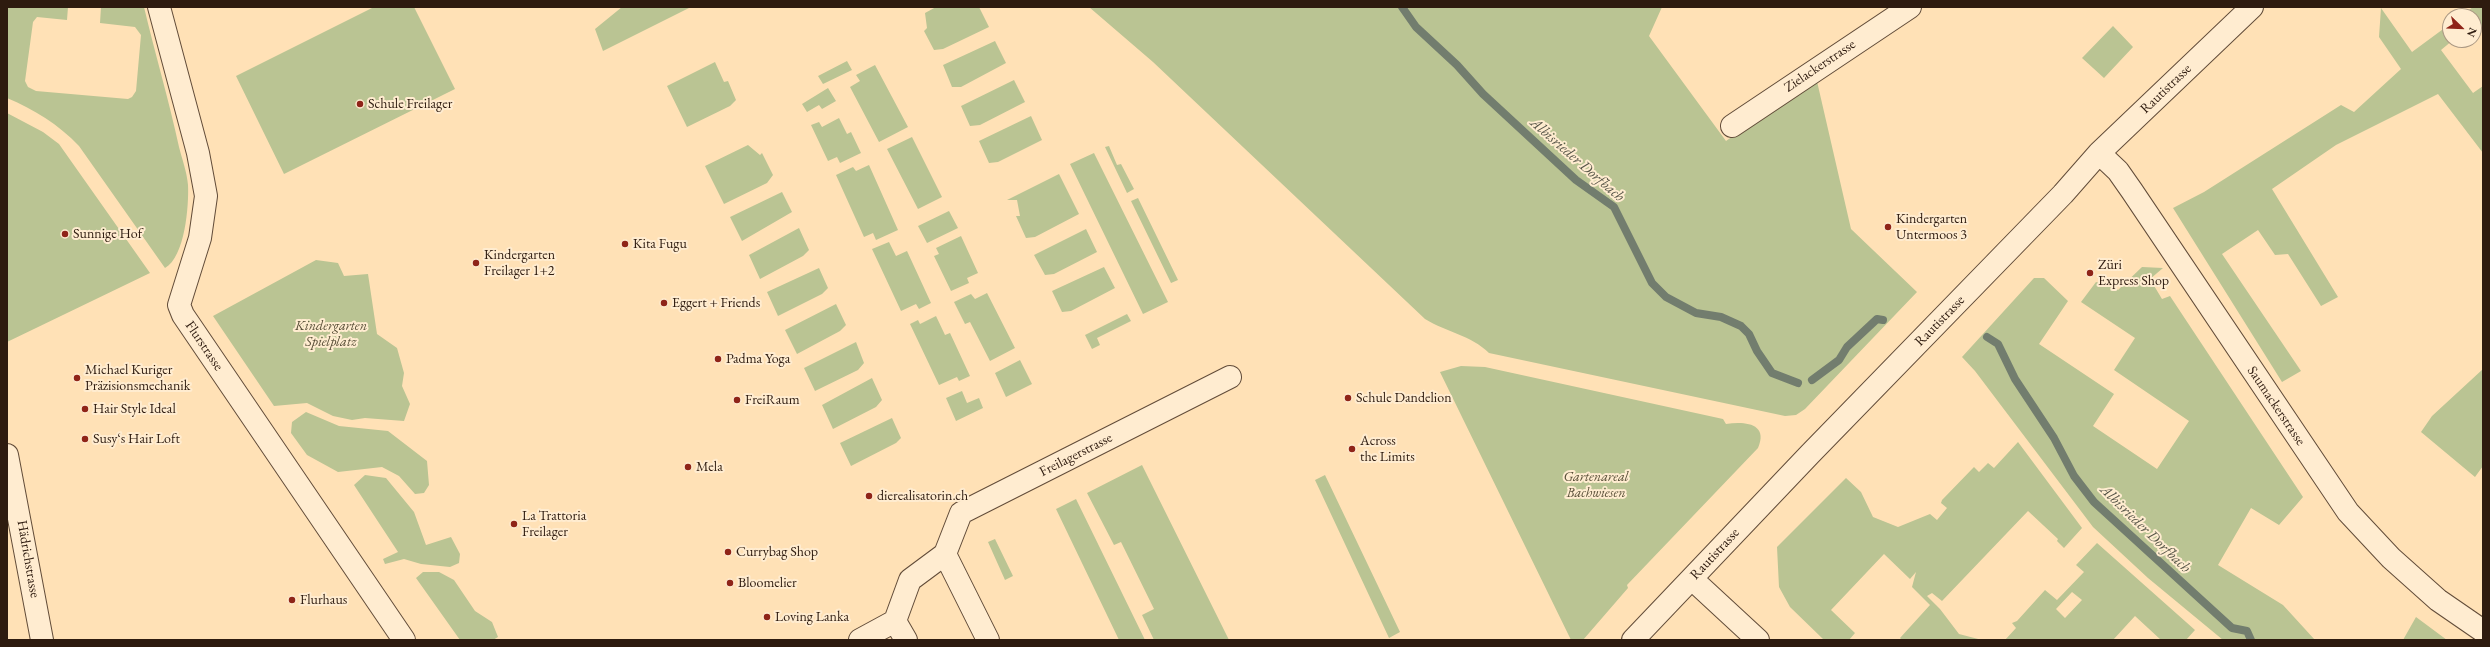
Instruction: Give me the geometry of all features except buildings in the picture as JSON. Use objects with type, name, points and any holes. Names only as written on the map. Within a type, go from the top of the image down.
[{"type":"street","name":"Flurstrasse","points":[[159,7],[198,153],[206,196],[200,238],[179,305],[183,315],[404,640]]},
{"type":"street","name":"Zielackerstrasse","points":[[1732,126],[1910,7]]},
{"type":"street","name":"Rautistrasse","points":[[1633,640],[1810,454],[2064,194],[2099,153],[2252,7]]},
{"type":"street","name":"Saumackerstrasse","points":[[2099,153],[2118,172],[2132,191],[2348,512],[2391,558],[2432,595],[2483,631]]},
{"type":"street","name":"Freilagerstrasse","points":[[945,554],[961,513],[1230,377]]},
{"type":"street","name":"Hädrichstrasse","points":[[7,455],[42,640]]},
{"type":"street","points":[[860,640],[895,621],[910,580],[945,554],[988,640]]},
{"type":"street","points":[[1692,579],[1758,640]]},
{"type":"street","points":[[895,621],[906,640]]},
{"type":"green space","points":[[7,7],[68,7],[67,20],[37,17],[33,22],[25,81],[28,87],[36,91],[128,99],[132,97],[136,91],[141,35],[135,27],[100,23],[101,7],[144,7],[186,170],[188,185],[188,205],[181,242],[172,262],[165,268],[79,146],[46,118],[7,98]]},
{"type":"green space","points":[[374,7],[414,7],[455,89],[284,174],[236,76]]},
{"type":"green space","points":[[622,7],[691,7],[603,51],[595,29]]},
{"type":"green space","points":[[936,7],[979,7],[989,27],[943,49],[934,50],[924,31],[927,28],[925,13]]},
{"type":"green space","points":[[1089,7],[1662,7],[1649,36],[1726,141],[1816,77],[1851,229],[1917,292],[1805,409],[1796,415],[1785,416],[1489,353],[1474,342],[1425,319],[1153,62]]},
{"type":"green space","points":[[2483,7],[2483,30],[2482,8],[2472,8]]},
{"type":"green space","points":[[2381,8],[2412,52],[2442,30],[2442,48],[2443,48],[2441,50],[2473,93],[2483,86],[2483,153],[2438,94],[2336,145],[2272,189],[2338,297],[2321,306],[2288,254],[2275,255],[2258,230],[2222,254],[2301,371],[2282,382],[2173,208],[2204,192],[2341,105],[2354,112],[2401,69],[2379,37]]},
{"type":"green space","points":[[2113,26],[2133,47],[2104,78],[2082,58]]},
{"type":"green space","points":[[995,41],[1006,63],[961,87],[952,87],[943,65]]},
{"type":"green space","points":[[847,61],[852,70],[823,84],[818,76]]},
{"type":"green space","points":[[715,62],[724,82],[728,81],[736,100],[730,106],[687,127],[667,86]]},
{"type":"green space","points":[[875,65],[908,127],[879,142],[850,87],[860,81],[856,75]]},
{"type":"green space","points":[[1014,80],[1025,102],[980,125],[970,126],[961,106]]},
{"type":"green space","points":[[828,88],[836,101],[822,109],[819,105],[807,112],[802,104]]},
{"type":"green space","name":"Sunnige Hof","points":[[7,113],[43,132],[59,144],[150,273],[7,342]]},
{"type":"green space","points":[[1031,116],[1042,140],[998,162],[989,163],[979,141]]},
{"type":"green space","points":[[839,118],[847,134],[851,132],[861,153],[840,163],[837,157],[828,161],[811,125],[819,122],[822,127]]},
{"type":"green space","points":[[912,137],[942,197],[918,209],[887,149]]},
{"type":"green space","points":[[748,145],[760,155],[762,153],[773,175],[767,183],[724,204],[705,166]]},
{"type":"green space","points":[[1109,146],[1117,165],[1121,164],[1134,189],[1127,193],[1105,147]]},
{"type":"green space","points":[[1094,153],[1168,302],[1143,314],[1070,164]]},
{"type":"green space","points":[[869,165],[898,230],[876,240],[873,233],[864,237],[836,175],[853,167],[856,171]]},
{"type":"green space","points":[[1059,174],[1079,214],[1035,237],[1026,238],[1016,216],[1020,216],[1017,200],[1007,200]]},
{"type":"green space","points":[[782,192],[792,212],[742,241],[730,217]]},
{"type":"green space","points":[[1138,198],[1178,280],[1171,283],[1131,201]]},
{"type":"green space","points":[[949,211],[958,228],[927,243],[918,226]]},
{"type":"green space","points":[[799,228],[809,250],[803,256],[760,279],[749,255]]},
{"type":"green space","points":[[1086,229],[1097,252],[1054,274],[1045,275],[1034,255]]},
{"type":"green space","points":[[961,236],[978,273],[967,278],[969,283],[951,291],[934,256],[939,254],[936,248]]},
{"type":"green space","points":[[889,242],[896,256],[907,251],[931,303],[919,309],[916,304],[901,311],[872,249]]},
{"type":"green space","name":"Kindergarten Spielplatz","points":[[316,260],[338,263],[344,276],[368,274],[377,334],[397,348],[404,373],[402,386],[410,404],[404,421],[365,418],[352,420],[333,416],[307,403],[274,406],[213,316]]},
{"type":"green space","points":[[1104,267],[1115,288],[1071,311],[1062,312],[1052,291]]},
{"type":"green space","points":[[2142,267],[2163,268],[2150,279],[2162,299],[2170,296],[2303,497],[2279,525],[2251,508],[2218,565],[2283,605],[2315,640],[2223,640],[2148,578],[2093,527],[1975,371],[1962,357],[2034,278],[2044,278],[2068,301],[2039,344],[2114,394],[2093,426],[2157,469],[2189,421],[2114,370],[2135,338],[2081,302],[2096,282],[2102,284],[2107,279],[2118,290]]},
{"type":"green space","points":[[819,268],[828,288],[822,294],[778,316],[767,292]]},
{"type":"green space","points":[[987,293],[1015,348],[990,361],[970,322],[965,324],[954,302],[971,294],[975,299]]},
{"type":"green space","points":[[836,304],[846,325],[840,331],[797,354],[785,330]]},
{"type":"green space","points":[[1127,314],[1131,321],[1097,338],[1100,345],[1092,349],[1085,335]]},
{"type":"green space","points":[[936,316],[945,335],[950,333],[970,376],[959,381],[957,377],[939,385],[910,324],[918,320],[920,324]]},
{"type":"green space","points":[[856,342],[864,363],[858,370],[815,391],[804,368]]},
{"type":"green space","points":[[1020,360],[1032,384],[1006,397],[995,373]]},
{"type":"green space","name":"Gartenareal Bachwiesen","points":[[1461,366],[1485,367],[1723,419],[1726,424],[1747,424],[1757,429],[1760,433],[1761,440],[1758,448],[1627,585],[1628,588],[1583,640],[1571,640],[1440,372]]},
{"type":"green space","points":[[2483,369],[2483,466],[2475,477],[2421,432],[2432,416]]},
{"type":"green space","points":[[872,378],[882,400],[876,407],[833,429],[822,405]]},
{"type":"green space","points":[[962,391],[967,403],[979,398],[983,408],[956,421],[946,398]]},
{"type":"green space","points":[[306,412],[339,426],[388,431],[427,461],[429,485],[424,493],[415,494],[399,476],[382,467],[338,472],[307,455],[291,433],[292,422]]},
{"type":"green space","points":[[892,418],[901,438],[896,443],[851,466],[840,443]]},
{"type":"green space","points":[[2018,442],[2082,528],[2064,548],[2057,541],[2058,539],[2028,511],[1942,601],[1932,593],[1927,596],[1940,609],[1959,634],[1982,640],[1902,640],[1900,638],[1930,605],[1912,587],[1916,572],[1910,579],[1884,554],[1831,610],[1855,633],[1849,640],[1824,640],[1790,607],[1779,587],[1777,547],[1846,478],[1861,492],[1873,517],[1898,527],[1930,514],[1937,520],[1947,508],[1941,503],[1942,500],[1974,467],[1979,472],[1988,463],[1994,468]]},
{"type":"green space","points":[[1142,465],[1229,640],[1154,640],[1142,615],[1154,609],[1121,542],[1114,545],[1087,493]]},
{"type":"green space","points":[[365,475],[386,478],[414,512],[426,545],[451,537],[460,554],[459,563],[450,567],[421,564],[404,559],[385,564],[383,559],[398,552],[354,485]]},
{"type":"green space","points":[[1325,475],[1400,632],[1389,638],[1315,480]]},
{"type":"green space","points":[[1076,499],[1145,640],[1119,640],[1056,509]]},
{"type":"green space","points":[[995,539],[1013,576],[1005,580],[988,542]]},
{"type":"green space","points":[[2097,543],[2195,630],[2186,640],[2161,640],[2135,616],[2113,640],[2005,640],[2016,628],[2012,623],[2017,621],[2045,590],[2057,600],[2084,572],[2076,565]],"holes":[[[2072,592],[2082,600],[2065,618],[2056,609]]]},
{"type":"green space","points":[[423,572],[439,572],[454,580],[475,611],[492,622],[498,637],[493,640],[460,640],[416,578]]},
{"type":"green space","points":[[2416,617],[2447,640],[2403,640]]},
{"type":"waterway","name":"Albisrieder Dorfbach","points":[[1402,7],[1416,27],[1457,65],[1483,94],[1576,180],[1614,207],[1652,283],[1666,297],[1696,313],[1721,317],[1741,326],[1749,334],[1757,351],[1772,373],[1798,383]]},
{"type":"waterway","name":"Albisrieder Dorfbach","points":[[1812,380],[1839,360],[1847,347],[1877,319],[1883,320]]},
{"type":"waterway","name":"Albisrieder Dorfbach","points":[[1987,337],[1998,344],[2015,379],[2054,438],[2074,476],[2094,502],[2232,628],[2247,631],[2251,640]]},
{"type":"place","name":"Schule Freilager","points":[[360,104]]},
{"type":"place","name":"Kindergarten Untermoos 3","points":[[1888,227]]},
{"type":"place","name":"Sunnige Hof","points":[[65,234]]},
{"type":"place","name":"Kita Fugu","points":[[625,244]]},
{"type":"place","name":"Kindergarten Freilager 1+2","points":[[476,263]]},
{"type":"place","name":"Züri Express Shop","points":[[2090,273]]},
{"type":"place","name":"Eggert + Friends","points":[[664,303]]},
{"type":"place","name":"Padma Yoga","points":[[718,359]]},
{"type":"place","name":"Michael Kuriger Präzisionsmechanik","points":[[77,378]]},
{"type":"place","name":"Schule Dandelion","points":[[1348,398]]},
{"type":"place","name":"FreiRaum","points":[[737,400]]},
{"type":"place","name":"Hair Style Ideal","points":[[85,409]]},
{"type":"place","name":"Susy‘s Hair Loft","points":[[85,439]]},
{"type":"place","name":"Across the Limits","points":[[1352,449]]},
{"type":"place","name":"Mela","points":[[688,467]]},
{"type":"place","name":"dierealisatorin.ch","points":[[869,496]]},
{"type":"place","name":"La Trattoria Freilager","points":[[514,524]]},
{"type":"place","name":"Currybag Shop","points":[[728,552]]},
{"type":"place","name":"Bloomelier","points":[[730,583]]},
{"type":"place","name":"Flurhaus","points":[[292,600]]},
{"type":"place","name":"Loving Lanka","points":[[767,617]]}]
